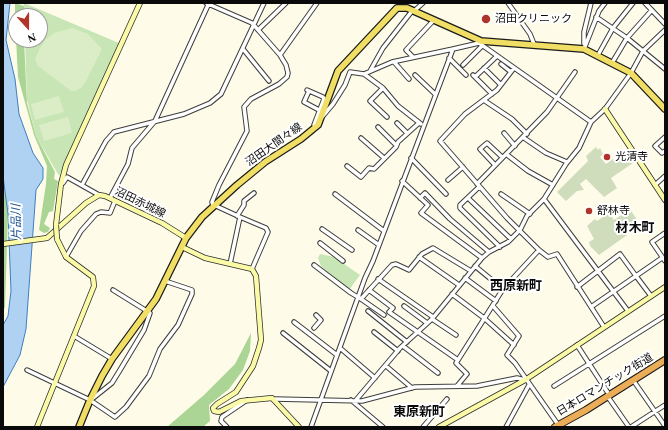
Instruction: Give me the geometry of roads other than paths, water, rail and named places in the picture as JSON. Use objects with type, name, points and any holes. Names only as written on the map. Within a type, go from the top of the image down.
[{"type":"highway","name":"日本ロマンチック街道","points":[[557,426],[609,396],[665,360]]},
{"type":"main road","name":"沼田大間々線","points":[[79,427],[90,400],[112,359],[156,299],[186,238],[214,205],[265,162],[316,127],[338,71],[396,5],[413,11],[481,43],[584,47],[631,73],[665,109]]},
{"type":"street","points":[[37,427],[54,382],[93,292],[94,281],[90,273],[66,257],[57,239],[56,225],[61,184],[66,165],[140,3]]},
{"type":"street","points":[[110,198],[128,164],[132,148],[155,121],[208,3],[254,25],[280,54],[288,70],[287,77],[279,84],[246,102],[243,110],[247,124],[246,131],[212,202],[214,205],[266,228],[268,232],[252,269]]},
{"type":"street","points":[[82,185],[106,141],[116,131],[184,114],[216,99],[224,90],[264,3]]},
{"type":"street","points":[[258,30],[286,3]]},
{"type":"street","points":[[280,54],[317,3]]},
{"type":"street","points":[[370,71],[383,48],[413,11],[423,3]]},
{"type":"street","points":[[508,3],[530,34],[534,44]]},
{"type":"street","points":[[584,47],[584,32],[591,3]]},
{"type":"street","points":[[584,47],[596,17],[605,3]]},
{"type":"street","points":[[598,56],[613,28],[633,3]]},
{"type":"street","points":[[645,3],[665,24]]},
{"type":"street","points":[[612,63],[627,38],[652,10]]},
{"type":"street","points":[[596,17],[627,38],[665,69]]},
{"type":"street","points":[[413,57],[406,50],[433,21]]},
{"type":"street","points":[[356,400],[402,346],[432,318],[482,258],[511,239],[520,230],[530,214],[544,199],[567,162],[581,145],[591,122],[604,109],[631,73],[643,51],[665,30]]},
{"type":"street","points":[[364,74],[394,62],[481,43]]},
{"type":"street","points":[[481,43],[497,56],[591,122]]},
{"type":"street","points":[[463,65],[481,43]]},
{"type":"street","points":[[243,49],[269,81]]},
{"type":"street","points":[[311,427],[337,355],[360,298],[402,181],[453,49]]},
{"type":"street","points":[[492,94],[474,76],[497,56]]},
{"type":"street","points":[[449,58],[466,75]]},
{"type":"street","points":[[394,62],[409,79]]},
{"type":"street","points":[[501,64],[511,72]]},
{"type":"street","points":[[484,68],[501,85]]},
{"type":"street","points":[[514,68],[501,85],[485,101],[465,114],[440,141],[478,186],[539,250],[548,257],[557,254],[604,327]]},
{"type":"street","points":[[321,117],[333,104],[345,85],[350,72],[364,74],[383,88],[398,106],[423,126]]},
{"type":"street","points":[[500,247],[460,208],[460,205],[468,198],[502,157],[524,138],[558,99],[575,72]]},
{"type":"street","points":[[415,75],[435,94]]},
{"type":"street","points":[[383,88],[370,101],[387,118]]},
{"type":"street","points":[[316,127],[314,125],[320,110],[324,99],[323,97],[308,90],[304,102],[320,110]]},
{"type":"street","points":[[485,101],[512,119],[527,134]]},
{"type":"street","points":[[604,109],[665,200]]},
{"type":"street","points":[[347,166],[361,177],[369,168],[374,168],[419,122]]},
{"type":"street","points":[[397,123],[407,134]]},
{"type":"street","points":[[378,128],[396,145]]},
{"type":"street","points":[[504,133],[515,146]]},
{"type":"street","points":[[665,137],[655,146],[662,154],[665,151]]},
{"type":"street","points":[[361,138],[384,158]]},
{"type":"street","points":[[524,138],[546,153],[567,162]]},
{"type":"street","points":[[369,144],[372,140]]},
{"type":"street","points":[[495,165],[480,149],[487,143],[502,157]]},
{"type":"street","points":[[506,154],[528,171],[553,185]]},
{"type":"street","points":[[411,158],[446,194]]},
{"type":"street","points":[[448,180],[463,168]]},
{"type":"street","points":[[655,185],[665,176]]},
{"type":"street","points":[[61,184],[66,177],[99,195]]},
{"type":"street","points":[[402,181],[428,205],[421,213],[482,258]]},
{"type":"street","points":[[230,264],[239,216],[244,205],[244,201],[254,193]]},
{"type":"street","points":[[420,198],[425,193],[450,219],[489,252]]},
{"type":"street","points":[[335,194],[384,231]]},
{"type":"street","points":[[501,194],[530,214]]},
{"type":"street","name":"沼田赤城線","points":[[3,244],[45,239],[52,235],[86,203],[99,195],[110,198],[162,222],[186,238]]},
{"type":"street","points":[[468,198],[511,239]]},
{"type":"street","points":[[544,199],[628,311]]},
{"type":"street","points":[[66,257],[81,231],[96,214],[101,212],[110,213],[115,201]]},
{"type":"street","points":[[322,229],[352,250]]},
{"type":"street","points":[[358,230],[379,245]]},
{"type":"street","points":[[591,307],[664,259],[652,242],[665,233]]},
{"type":"street","points":[[320,243],[344,261]]},
{"type":"street","points":[[182,246],[205,258],[252,269],[256,276],[261,340],[259,348],[253,366],[236,392],[229,398],[217,404],[213,408],[214,411],[219,412],[235,403],[266,398],[320,401],[369,400],[412,388],[477,386],[517,378],[525,380]]},
{"type":"street","points":[[360,298],[394,264],[409,270],[419,257],[433,248],[471,271]]},
{"type":"street","points":[[458,386],[468,374],[456,363],[493,306],[502,289],[539,250]]},
{"type":"street","points":[[577,286],[620,254],[651,296]]},
{"type":"street","points":[[419,257],[459,285]]},
{"type":"street","points":[[314,265],[351,293],[384,315]]},
{"type":"street","points":[[475,266],[502,289]]},
{"type":"street","points":[[465,278],[496,301]]},
{"type":"street","points":[[378,279],[456,335]]},
{"type":"street","points":[[27,370],[90,400],[115,417],[126,407],[149,376],[160,349],[178,325],[193,292],[187,288],[164,281]]},
{"type":"street","points":[[439,427],[525,380],[665,287]]},
{"type":"street","points":[[90,400],[112,383],[144,330],[150,313],[113,290]]},
{"type":"street","points":[[369,290],[393,308],[389,312],[458,360]]},
{"type":"street","points":[[452,294],[484,318],[514,345]]},
{"type":"street","points":[[404,306],[427,323]]},
{"type":"street","points":[[493,306],[519,336],[507,355],[515,363],[557,426]]},
{"type":"street","points":[[368,311],[407,342]]},
{"type":"street","points":[[314,328],[321,320],[316,315]]},
{"type":"street","points":[[554,386],[665,316]]},
{"type":"street","points":[[294,322],[337,355]]},
{"type":"street","points":[[374,332],[398,351]]},
{"type":"street","points":[[283,333],[331,371]]},
{"type":"street","points":[[74,336],[112,359]]},
{"type":"street","points":[[577,345],[630,427],[665,405]]},
{"type":"street","points":[[402,346],[438,373]]},
{"type":"street","points":[[340,348],[375,378]]},
{"type":"street","points":[[386,366],[412,388]]},
{"type":"street","points":[[633,380],[665,426]]},
{"type":"street","points":[[506,427],[529,385]]},
{"type":"street","points":[[423,427],[446,398]]},
{"type":"street","points":[[275,399],[299,427]]},
{"type":"street","points":[[227,427],[221,421],[222,418],[248,400]]},
{"type":"street","points":[[351,400],[383,427]]},
{"type":"street","points":[[638,422],[641,427]]},
{"type":"water","name":"片品川","points":[[3,3],[10,3],[9,8],[8,8],[6,40],[15,79],[19,114],[33,153],[43,168],[43,179],[36,190],[26,329],[20,355],[3,387],[3,325],[8,316],[11,291],[8,214],[3,176]]},
{"type":"place","name":"沼田クリニック","points":[[486,19]]},
{"type":"place","name":"光清寺","points":[[607,157]]},
{"type":"place","name":"舒林寺","points":[[589,211]]},
{"type":"district","name":"材木町","points":[[635,229]]},
{"type":"district","name":"西原新町","points":[[516,287]]},
{"type":"district","name":"東原新町","points":[[419,413]]}]
